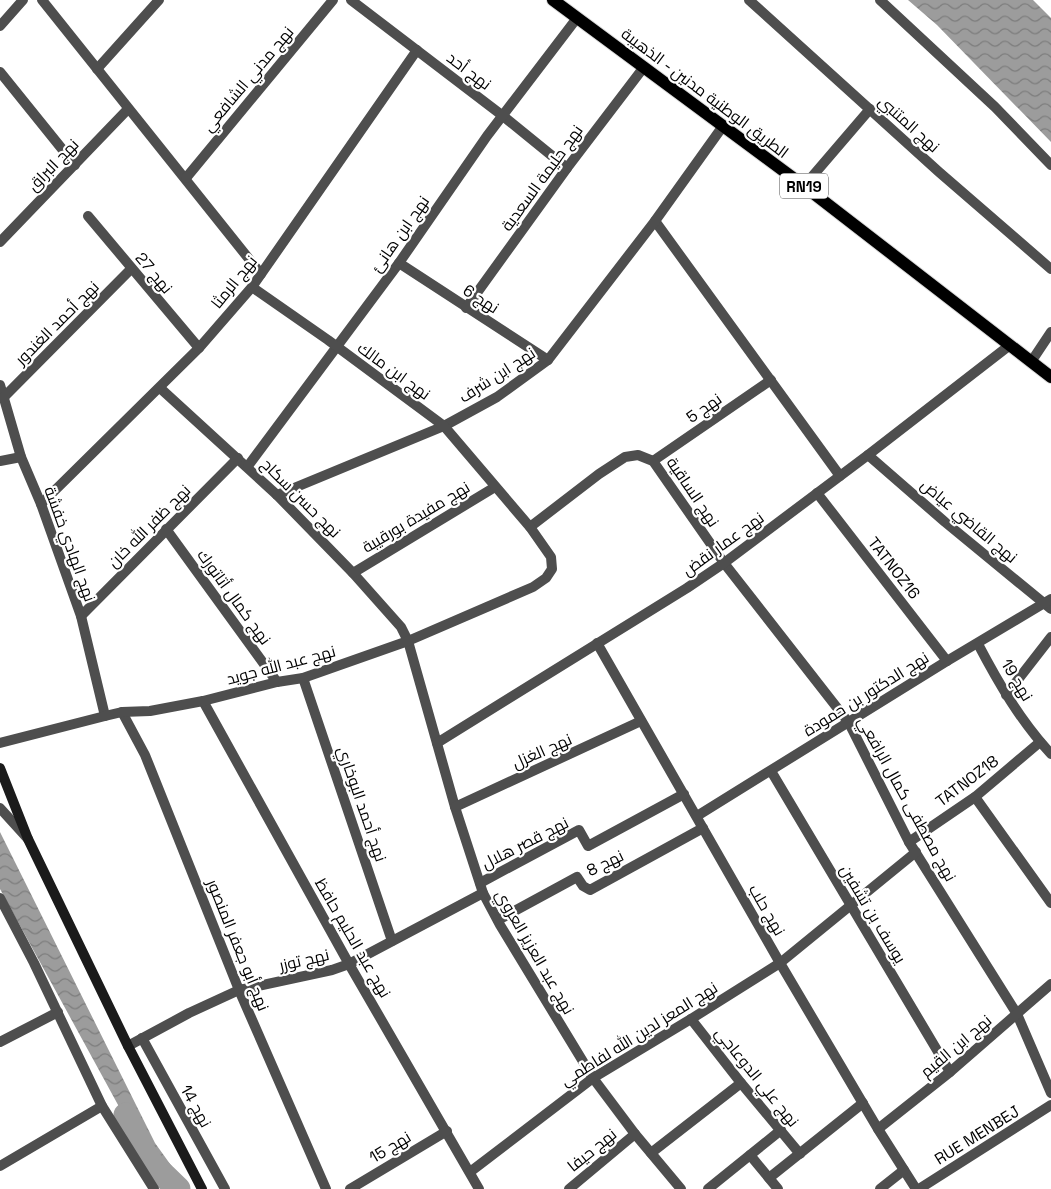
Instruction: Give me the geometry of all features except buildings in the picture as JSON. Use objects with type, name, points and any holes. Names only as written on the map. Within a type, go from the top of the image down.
[{"type":"main road","name":"الطريق الوطنية مدنين - الذهيبة","points":[[553,0],[568,4],[577,18],[804,186],[1051,376]]},
{"type":"main road","points":[[0,768],[28,838],[128,1046],[202,1189]]},
{"type":"street","points":[[0,26],[23,0]]},
{"type":"street","points":[[42,0],[261,274]]},
{"type":"street","points":[[97,69],[160,0]]},
{"type":"street","name":"نهج مدني الشافعي","points":[[186,178],[333,0]]},
{"type":"street","name":"نهج أحد","points":[[351,0],[503,116],[567,168]]},
{"type":"street","name":"نهج المتنبي","points":[[749,0],[1051,269]]},
{"type":"street","points":[[880,0],[995,107],[1051,165]]},
{"type":"street","name":"نهج ابن هانئ","points":[[248,466],[399,263],[487,136],[577,18]]},
{"type":"street","name":"نهج الرمثا","points":[[41,504],[199,348],[252,287],[417,50]]},
{"type":"street","name":"نهج حليمة السعدية","points":[[466,308],[567,168],[644,67]]},
{"type":"street","points":[[0,72],[75,165]]},
{"type":"street","name":"نهج البراق","points":[[0,242],[128,109]]},
{"type":"street","points":[[804,186],[870,109]]},
{"type":"street","name":"نهج ابن شرف","points":[[278,495],[444,426],[497,397],[548,360],[655,221],[722,126]]},
{"type":"street","name":"نهج 27","points":[[88,216],[199,348]]},
{"type":"street","points":[[655,221],[840,476]]},
{"type":"street","name":"نهج 6","points":[[399,263],[548,360]]},
{"type":"street","name":"نهج أحمد الغندور","points":[[4,397],[131,269]]},
{"type":"street","name":"نهج ابن مالك","points":[[252,287],[444,426],[530,527],[551,557],[552,569]]},
{"type":"street","points":[[1031,362],[1051,332]]},
{"type":"street","name":"نهج عمار نقض","points":[[437,743],[724,563],[1010,345]]},
{"type":"street","name":"نهج 5","points":[[653,462],[771,380]]},
{"type":"street","name":"نهج الهادي خفشة","points":[[0,385],[21,457],[41,504],[81,616],[105,716]]},
{"type":"street","name":"نهج حسن سكاح","points":[[160,388],[278,495],[353,573],[401,627],[408,641]]},
{"type":"street","name":"نهج الساقية","points":[[530,527],[599,474],[625,457],[638,455],[653,462],[724,563]]},
{"type":"street","name":"نهج القاضي عياض","points":[[868,455],[945,522],[1049,604]]},
{"type":"street","points":[[0,461],[21,457]]},
{"type":"street","name":"نهج ظفر الله خان","points":[[81,616],[238,458]]},
{"type":"street","name":"نهج مفيدة بورقيبة","points":[[353,573],[495,487]]},
{"type":"street","name":"TATNOZ16","points":[[817,493],[947,661]]},
{"type":"street","name":"نهج كمال أتاتورك","points":[[166,530],[277,682]]},
{"type":"street","name":"نهج مصطفى كمال الرافعي","points":[[724,563],[849,723],[910,842],[1017,1014],[1051,1093]]},
{"type":"street","name":"نهج عبد الله جويد","points":[[0,743],[122,712],[150,711],[203,701],[277,682],[303,678],[408,641],[533,586],[546,578],[552,569]]},
{"type":"street","name":"نهج الدكتور بن حمودة","points":[[697,816],[947,661],[1049,604]]},
{"type":"street","points":[[1006,695],[1051,637]]},
{"type":"street","name":"نهج عبد العزيز العروي","points":[[408,641],[455,807],[483,894],[593,1078],[635,1134],[678,1185]]},
{"type":"street","name":"نهج حلب","points":[[597,643],[780,963],[878,1129],[918,1189]]},
{"type":"street","name":"نهج 19","points":[[978,644],[1006,695],[1051,754]]},
{"type":"street","name":"نهج أحمد البوخاري","points":[[303,678],[392,941]]},
{"type":"street","name":"نهج عبد الحليم حافظ","points":[[203,701],[349,964],[479,1189]]},
{"type":"street","name":"نهج أبو جعفر المنصور","points":[[122,712],[144,755],[239,990],[326,1189]]},
{"type":"street","name":"نهج الغزل","points":[[455,807],[642,721]]},
{"type":"street","name":"TATNOZ18","points":[[910,842],[974,797],[1040,742]]},
{"type":"street","name":"يوسف بن تشفين","points":[[771,771],[950,1072]]},
{"type":"street","name":"نهج قصر هلال","points":[[480,883],[579,830],[588,846],[684,794]]},
{"type":"street","points":[[974,797],[1051,903]]},
{"type":"street","points":[[0,808],[28,838]]},
{"type":"street","name":"نهج 8","points":[[498,920],[577,877],[583,886],[590,890],[703,828]]},
{"type":"street","name":"نهج المعز لدين الله لفاطمي","points":[[470,1172],[593,1078],[780,963],[916,852]]},
{"type":"street","name":"نهج توزر","points":[[128,1046],[189,1013],[239,990],[332,970],[349,964],[483,894]]},
{"type":"street","points":[[0,898],[58,1012],[102,1106],[154,1189]]},
{"type":"street","name":"نهج ابن القيم","points":[[878,1129],[950,1072],[1051,984]]},
{"type":"street","points":[[0,1042],[58,1012]]},
{"type":"street","name":"نهج علي الدوعاجي","points":[[691,1019],[800,1154]]},
{"type":"street","name":"نهج 14","points":[[142,1038],[225,1189]]},
{"type":"street","points":[[651,1153],[741,1083]]},
{"type":"street","points":[[769,1178],[863,1103]]},
{"type":"street","name":"RUE MENBEJ","points":[[918,1189],[1051,1105]]},
{"type":"street","points":[[0,1166],[102,1106]]},
{"type":"street","points":[[708,1189],[781,1130]]},
{"type":"street","name":"نهج 15","points":[[350,1189],[446,1131]]},
{"type":"street","name":"نهج حيفا","points":[[569,1189],[635,1134]]},
{"type":"street","points":[[750,1155],[778,1189]]},
{"type":"street","points":[[880,1189],[904,1170]]},
{"type":"street","points":[[666,1189],[678,1185]]},
{"type":"water","points":[[908,0],[1033,0],[1051,18],[1051,142],[937,25]]},
{"type":"water","points":[[0,832],[155,1143],[188,1189],[164,1189],[0,889]]},
{"type":"waterway","points":[[126,1115],[147,1159],[178,1189]]}]
